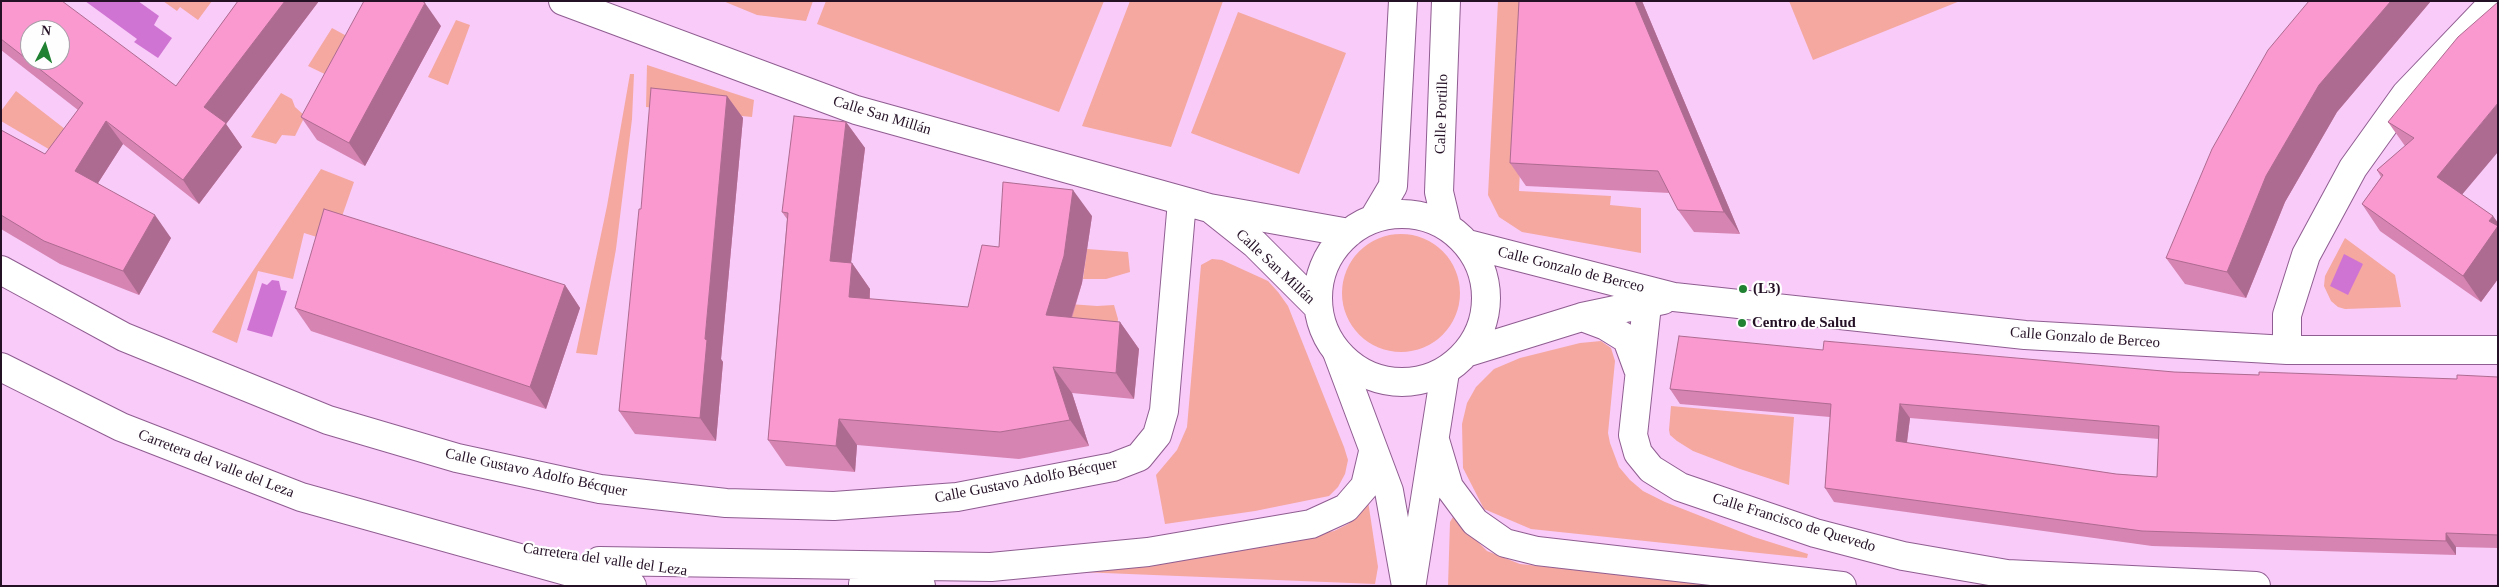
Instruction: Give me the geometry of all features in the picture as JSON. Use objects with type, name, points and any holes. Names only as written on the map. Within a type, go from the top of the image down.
[{"type":"street","name":"Calle San Millán","points":[[563,1],[856,110],[1209,208],[1349,233]]},
{"type":"street","points":[[1374,218],[1393,186],[1403,1]]},
{"type":"street","name":"Calle Portillo","points":[[1446,1],[1439,192],[1447,226]]},
{"type":"street","points":[[2287,350],[2287,316],[2306,255],[2353,168],[2406,94],[2495,1]]},
{"type":"street","name":"Calle Gustavo Adolfo Bécquer","points":[[1,270],[124,337],[328,420],[457,458],[600,489],[726,504],[834,506],[957,497],[1112,468],[1139,457],[1157,435],[1164,411],[1182,201]]},
{"type":"street","name":"Calle San Millán","points":[[1209,208],[1255,244],[1318,307]]},
{"type":"street","points":[[1337,352],[1354,368],[1376,378],[1399,383],[1423,380],[1445,372],[1469,352],[1483,326],[1488,298],[1482,269],[1468,244],[1447,226],[1430,218],[1411,214],[1392,214],[1374,218],[1349,233],[1334,248],[1324,266],[1318,286],[1318,307],[1324,331],[1337,352],[1373,452],[1389,490],[1406,586]]},
{"type":"street","name":"Calle Gonzalo de Berceo","points":[[1468,244],[1674,296],[2025,335],[2287,350],[2498,350]]},
{"type":"street","name":"Calle Gonzalo de Berceo","points":[[1469,352],[1582,317],[1647,305],[1674,296]]},
{"type":"street","name":"Calle Francisco de Quevedo","points":[[1647,305],[1638,369],[1633,435],[1638,453],[1651,469],[1680,487],[1815,533],[1904,556],[2007,574],[2256,586]]},
{"type":"street","name":"Calle Francisco de Quevedo","points":[[1582,317],[1606,326],[1628,340],[1638,369]]},
{"type":"street","name":"Carretera del valle del Leza","points":[[1,367],[121,427],[301,497],[602,581],[632,586]]},
{"type":"street","points":[[1412,586],[1445,372]]},
{"type":"street","points":[[1435,440],[1449,487],[1475,522],[1505,544],[1537,551],[1842,586]]},
{"type":"street","points":[[599,561],[991,567],[1148,552],[1311,524],[1346,508],[1365,486],[1373,452]]},
{"type":"street","name":"Carretera del valle del Leza","points":[[440,536],[599,561],[768,580],[921,586]]},
{"type":"shaded area","points":[[85,1],[138,1],[159,16],[154,25],[172,38],[158,58],[134,42],[137,39]]},
{"type":"shaded area","points":[[163,1],[212,1],[198,20],[180,7],[177,11]]},
{"type":"shaded area","points":[[723,1],[813,1],[806,21],[757,15]]},
{"type":"shaded area","points":[[826,1],[1104,1],[1059,112],[817,24]]},
{"type":"shaded area","points":[[1130,1],[1223,1],[1171,147],[1082,126]]},
{"type":"shaded area","points":[[1498,1],[1528,1],[1519,191],[1611,196],[1610,205],[1641,208],[1641,253],[1522,232],[1499,217],[1488,195]]},
{"type":"shaded area","points":[[1789,1],[1960,1],[1813,60]]},
{"type":"shaded area","points":[[1238,12],[1346,53],[1299,174],[1191,133]]},
{"type":"shaded area","points":[[456,20],[470,25],[448,85],[428,77]]},
{"type":"shaded area","points":[[332,28],[354,40],[335,79],[308,66]]},
{"type":"shaded area","points":[[647,65],[754,100],[752,117],[646,107]]},
{"type":"shaded area","points":[[630,74],[634,74],[632,119],[616,249],[597,355],[576,353],[607,206]]},
{"type":"shaded area","points":[[16,91],[83,143],[69,161],[1,121],[1,111]]},
{"type":"shaded area","points":[[281,93],[292,99],[295,107],[305,116],[295,136],[282,135],[276,144],[251,137]]},
{"type":"shaded area","points":[[321,169],[354,182],[333,242],[304,233],[293,279],[258,271],[237,343],[212,332]]},
{"type":"shaded area","points":[[1401,234],[1424,238],[1443,251],[1456,270],[1460,293],[1456,316],[1443,335],[1424,348],[1401,352],[1378,348],[1359,335],[1346,316],[1342,293],[1346,270],[1359,251],[1378,238]]},
{"type":"shaded area","points":[[2345,238],[2395,275],[2401,307],[2345,309],[2338,307],[2331,301],[2324,286],[2325,276]]},
{"type":"shaded area","points":[[1087,249],[1128,252],[1130,272],[1106,279],[1083,279]]},
{"type":"shaded area","points":[[2344,254],[2363,264],[2348,295],[2330,286]]},
{"type":"shaded area","points":[[1212,259],[1222,260],[1268,281],[1288,306],[1348,460],[1345,474],[1338,487],[1329,496],[1255,511],[1165,524],[1156,475],[1177,450],[1187,427],[1201,265]]},
{"type":"shaded area","points":[[272,280],[279,281],[281,290],[287,291],[272,337],[247,330],[262,283],[267,285]]},
{"type":"shaded area","points":[[987,298],[1097,306],[1114,305],[1118,319],[1117,331]]},
{"type":"shaded area","points":[[1601,341],[1611,348],[1615,361],[1608,433],[1610,443],[1619,467],[1630,480],[1643,491],[1665,502],[1754,537],[1808,554],[1807,558],[1531,529],[1484,509],[1463,468],[1462,424],[1467,403],[1476,387],[1494,369],[1520,358],[1580,343]]},
{"type":"shaded area","points":[[1671,406],[1794,417],[1789,485],[1693,451],[1677,441],[1670,435],[1669,430]]},
{"type":"shaded area","points":[[1368,501],[1378,567],[1375,584],[1080,572],[1243,548],[1334,531],[1348,524],[1359,515]]},
{"type":"shaded area","points":[[1453,517],[1487,551],[1520,564],[1729,586],[1448,586],[1450,522]]},
{"type":"building","points":[[1,1],[62,1],[176,86],[238,1],[285,1],[204,107],[226,123],[183,180],[106,121],[75,171],[155,215],[123,271],[44,241],[1,215],[1,130],[45,154],[83,103],[41,70],[70,70],[70,20],[20,20],[20,54],[1,39]]},
{"type":"building","points":[[364,1],[422,1],[425,3],[349,143],[301,117]]},
{"type":"building","points":[[1519,1],[1635,1],[1724,212],[1678,210],[1658,171],[1510,163]]},
{"type":"building","points":[[2309,1],[2391,1],[2319,85],[2266,176],[2227,272],[2166,258],[2212,149],[2268,50]]},
{"type":"building","points":[[2498,2],[2498,103],[2437,177],[2493,216],[2489,221],[2498,226],[2463,276],[2362,204],[2383,175],[2377,170],[2414,138],[2388,122],[2458,37]]},
{"type":"building","points":[[651,88],[727,96],[705,339],[707,340],[700,418],[619,411],[639,209],[641,209]]},
{"type":"building","points":[[794,116],[846,122],[830,261],[852,263],[849,297],[968,307],[982,245],[999,247],[1003,182],[1073,190],[1064,256],[1046,315],[1120,322],[1116,373],[1053,367],[1070,420],[1000,432],[839,419],[836,446],[768,440],[788,213],[782,212]]},
{"type":"building","points":[[324,209],[565,285],[530,387],[295,308]]},
{"type":"building","points":[[1679,336],[1823,350],[1824,341],[2174,372],[2259,375],[2259,372],[2457,379],[2457,375],[2498,377],[2498,535],[2446,533],[2446,541],[2142,531],[1825,488],[1831,404],[1670,389]],"holes":[[[1900,404],[2159,426],[2157,477],[2116,474],[1896,441]]]},
{"type":"place","name":"(L3)","points":[[1743,289]]},
{"type":"place","name":"Centro de Salud","points":[[1742,323]]}]
